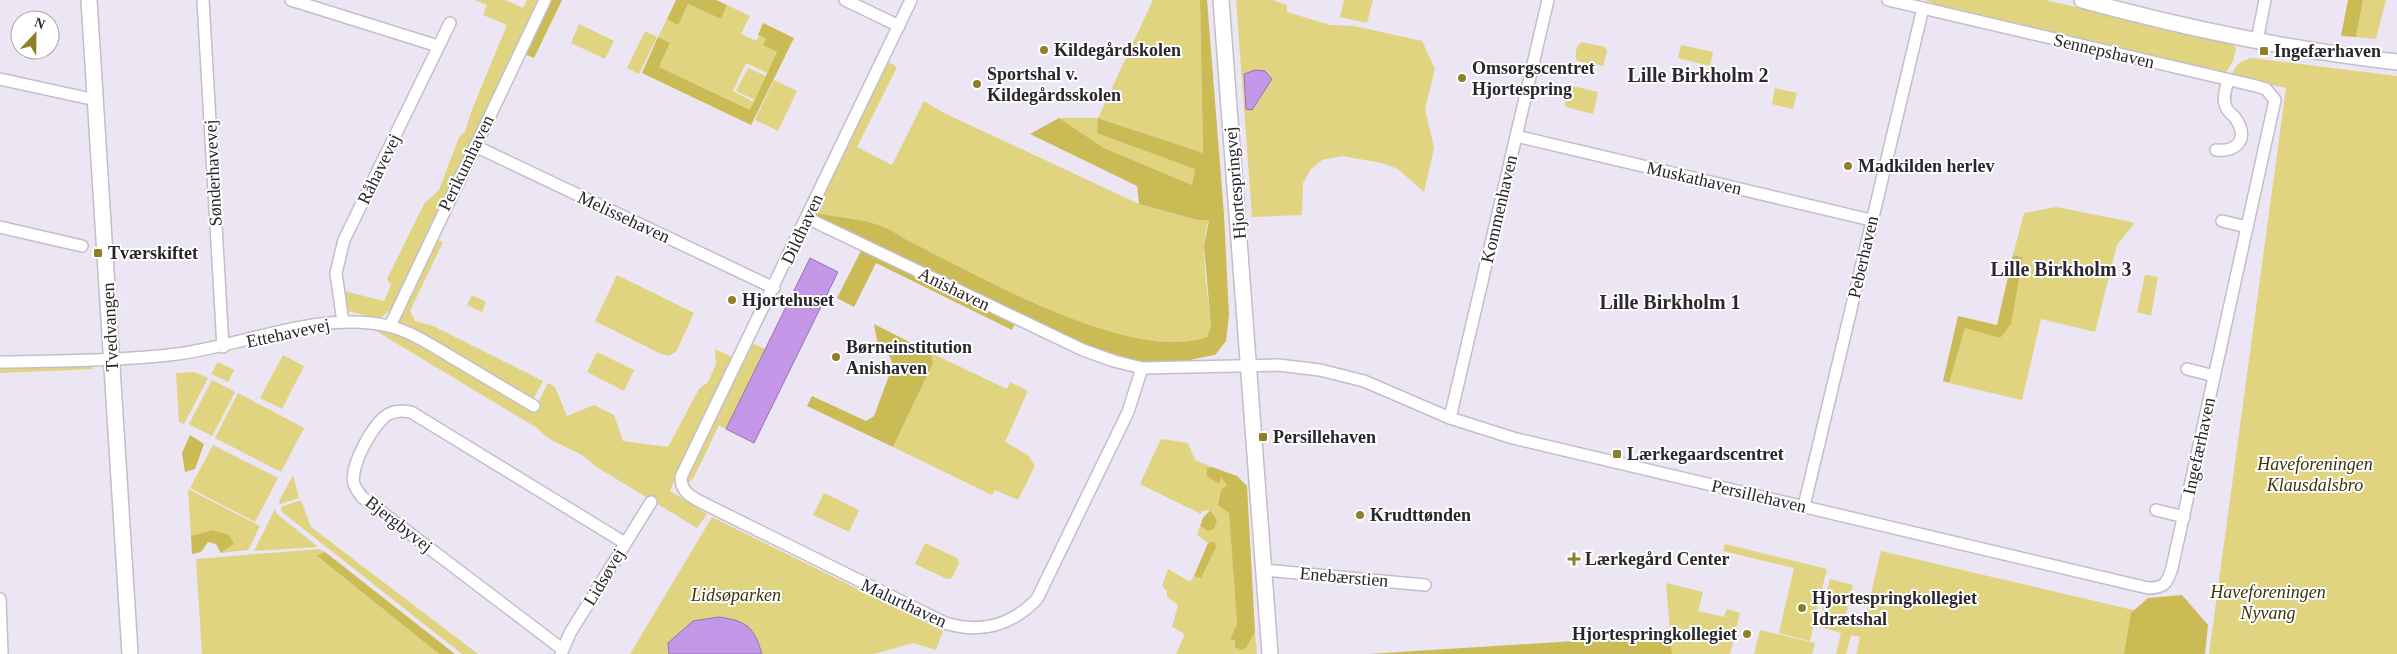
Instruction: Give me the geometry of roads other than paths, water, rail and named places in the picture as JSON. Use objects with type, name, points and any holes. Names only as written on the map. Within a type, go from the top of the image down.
[{"type":"street","name":"Tvedvangen","points":[[89,0],[130,654]]},
{"type":"street","name":"Sønderhavevej","points":[[203,0],[224,347]]},
{"type":"street","points":[[291,0],[438,46]]},
{"type":"street","name":"Perikumhaven","points":[[390,326],[545,0]]},
{"type":"street","points":[[845,0],[899,26]]},
{"type":"street","name":"Dildhaven","points":[[681,486],[682,477],[912,0]]},
{"type":"street","name":"Hjortespringvej","points":[[1221,0],[1250,366],[1270,654]]},
{"type":"street","name":"Kommenhaven","points":[[1450,418],[1548,0]]},
{"type":"street","name":"Sennepshaven","points":[[1888,0],[2228,80]]},
{"type":"street","points":[[2082,0],[2160,21],[2258,41],[2397,62]]},
{"type":"street","points":[[2258,41],[2265,0]]},
{"type":"street","name":"Peberhaven","points":[[1804,506],[1923,8]]},
{"type":"street","name":"Råhavevej","points":[[343,322],[336,273],[344,240],[450,24]]},
{"type":"street","points":[[0,79],[96,100]]},
{"type":"street","points":[[2216,150],[2228,151],[2235,148],[2240,141],[2241,130],[2226,108],[2224,98],[2228,80]]},
{"type":"street","name":"Ingefærhaven","points":[[2161,588],[2167,584],[2184,517],[2274,100],[2266,89],[2228,80]]},
{"type":"street","name":"Muskathaven","points":[[1516,136],[1871,220]]},
{"type":"street","name":"Melissehaven","points":[[475,146],[774,288]]},
{"type":"street","name":"Anishaven","points":[[807,218],[1082,350],[1142,368]]},
{"type":"street","points":[[2222,220],[2247,227]]},
{"type":"street","points":[[0,227],[82,246]]},
{"type":"street","name":"Ettehavevej","points":[[0,362],[112,359],[179,354],[224,347],[313,324],[343,322],[390,326],[417,337],[534,406]]},
{"type":"street","points":[[1142,368],[1250,366]]},
{"type":"street","name":"Persillehaven","points":[[1250,366],[1311,368],[1364,381],[1450,418],[1521,440],[2148,588],[2161,588]]},
{"type":"street","name":"Malurthaven","points":[[681,486],[686,493],[699,501],[945,623],[959,628],[988,628],[1015,618],[1037,599],[1125,420],[1142,368]]},
{"type":"street","name":"Ingefærhaven","points":[[2187,369],[2214,376]]},
{"type":"street","name":"Bjergbyvej","points":[[562,652],[362,497],[354,484],[353,473],[356,462],[378,421],[400,410],[411,412],[625,543]]},
{"type":"street","name":"Lidsøvej","points":[[562,652],[651,502]]},
{"type":"street","name":"Ingefærhaven","points":[[2156,510],[2184,517]]},
{"type":"street","name":"Enebærstien","points":[[1264,570],[1425,585]]},
{"type":"street","points":[[0,600],[2,654]]},
{"type":"place","name":"Kildegårdskolen","points":[[1044,50]]},
{"type":"place","name":"Ingefærhaven","points":[[2264,51]]},
{"type":"place","name":"Omsorgscentret Hjortespring","points":[[1462,78]]},
{"type":"place","name":"Sportshal v. Kildegårdsskolen","points":[[977,84]]},
{"type":"place","name":"Madkilden herlev","points":[[1848,166]]},
{"type":"place","name":"Tværskiftet","points":[[98,253]]},
{"type":"place","name":"Hjortehuset","points":[[732,300]]},
{"type":"place","name":"Børneinstitution Anishaven","points":[[836,357]]},
{"type":"place","name":"Persillehaven","points":[[1263,437]]},
{"type":"place","name":"Lærkegaardscentret","points":[[1617,454]]},
{"type":"place","name":"Krudttønden","points":[[1360,515]]},
{"type":"place","name":"Lærkegård Center","points":[[1574,559]]},
{"type":"place","name":"Hjortespringkollegiet Idrætshal","points":[[1802,608]]},
{"type":"place","name":"Hjortespringkollegiet","points":[[1747,634]]},
{"type":"district","name":"Lille Birkholm 2","points":[[1698,75]]},
{"type":"district","name":"Lille Birkholm 3","points":[[2061,269]]},
{"type":"district","name":"Lille Birkholm 1","points":[[1670,302]]},
{"type":"park label","name":"Haveforeningen Klausdalsbro","points":[[2315,474]]},
{"type":"park label","name":"Lidsøparken","points":[[736,595]]},
{"type":"park label","name":"Haveforeningen Nyvang","points":[[2268,602]]}]
